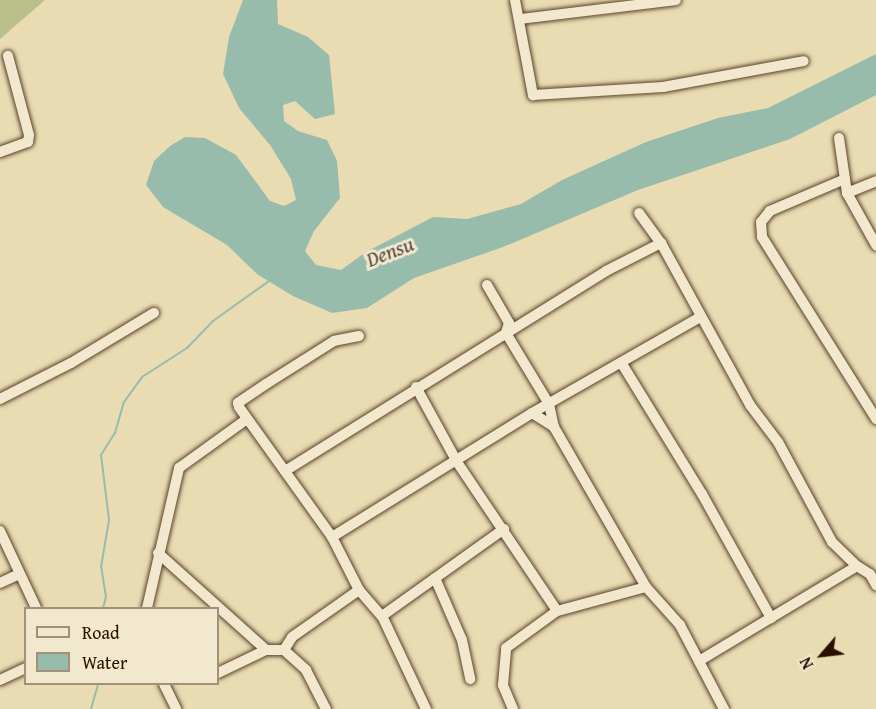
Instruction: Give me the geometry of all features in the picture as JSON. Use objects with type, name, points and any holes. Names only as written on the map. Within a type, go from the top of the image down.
[{"type":"street","points":[[515,0],[533,95],[663,87],[804,61]]},
{"type":"street","points":[[520,19],[676,0]]},
{"type":"street","points":[[0,152],[28,142],[29,135],[8,56]]},
{"type":"street","points":[[839,138],[847,192],[875,242]]},
{"type":"street","points":[[845,179],[770,211],[761,222],[762,237],[876,419]]},
{"type":"street","points":[[847,192],[876,181]]},
{"type":"street","points":[[639,213],[661,243],[750,405],[778,442],[832,542],[857,566],[870,574],[876,585]]},
{"type":"street","points":[[285,471],[416,387],[606,271],[661,243]]},
{"type":"street","points":[[487,285],[509,323],[507,333],[549,404],[554,427],[646,587],[680,625],[724,709]]},
{"type":"street","points":[[0,399],[71,363],[154,313]]},
{"type":"street","points":[[332,537],[457,462],[532,413],[622,364],[700,317]]},
{"type":"street","points":[[359,336],[334,341],[238,403],[247,419],[332,537],[359,590],[382,616],[426,709]]},
{"type":"street","points":[[622,364],[702,494],[771,618]]},
{"type":"street","points":[[416,387],[457,462],[557,611]]},
{"type":"street","points":[[532,413],[554,427]]},
{"type":"street","points":[[147,607],[178,468],[247,419]]},
{"type":"street","points":[[382,616],[504,529]]},
{"type":"street","points":[[0,531],[35,607]]},
{"type":"street","points":[[158,553],[218,607]]},
{"type":"street","points":[[699,661],[857,566]]},
{"type":"street","points":[[0,583],[19,574]]},
{"type":"street","points":[[435,578],[462,640],[470,679]]},
{"type":"street","points":[[513,709],[503,685],[502,658],[506,648],[557,611],[646,587]]},
{"type":"street","points":[[284,650],[292,637],[359,590]]},
{"type":"street","points":[[219,608],[266,650]]},
{"type":"street","points":[[219,673],[266,650],[284,650],[306,670],[326,709]]},
{"type":"street","points":[[704,672],[715,653]]},
{"type":"street","points":[[0,680],[24,669]]},
{"type":"street","points":[[168,685],[176,709]]},
{"type":"green space","points":[[0,0],[45,0],[0,39]]},
{"type":"water","name":"Densu","points":[[243,0],[277,0],[278,24],[308,37],[329,55],[335,114],[315,119],[295,101],[283,105],[284,121],[298,131],[327,140],[337,161],[340,198],[314,231],[305,251],[316,265],[341,270],[366,252],[433,217],[467,219],[521,204],[562,180],[646,142],[718,118],[768,108],[876,54],[876,95],[790,139],[638,190],[503,247],[414,278],[367,308],[332,313],[293,296],[257,274],[227,245],[163,207],[146,185],[154,161],[170,146],[185,137],[205,138],[236,155],[270,201],[284,206],[296,200],[291,179],[270,145],[239,108],[223,74],[229,37]]},
{"type":"waterway","points":[[103,607],[106,597],[101,567],[109,520],[101,455],[115,433],[124,402],[142,377],[187,348],[213,321],[269,281]]},
{"type":"waterway","points":[[91,709],[98,685]]}]
